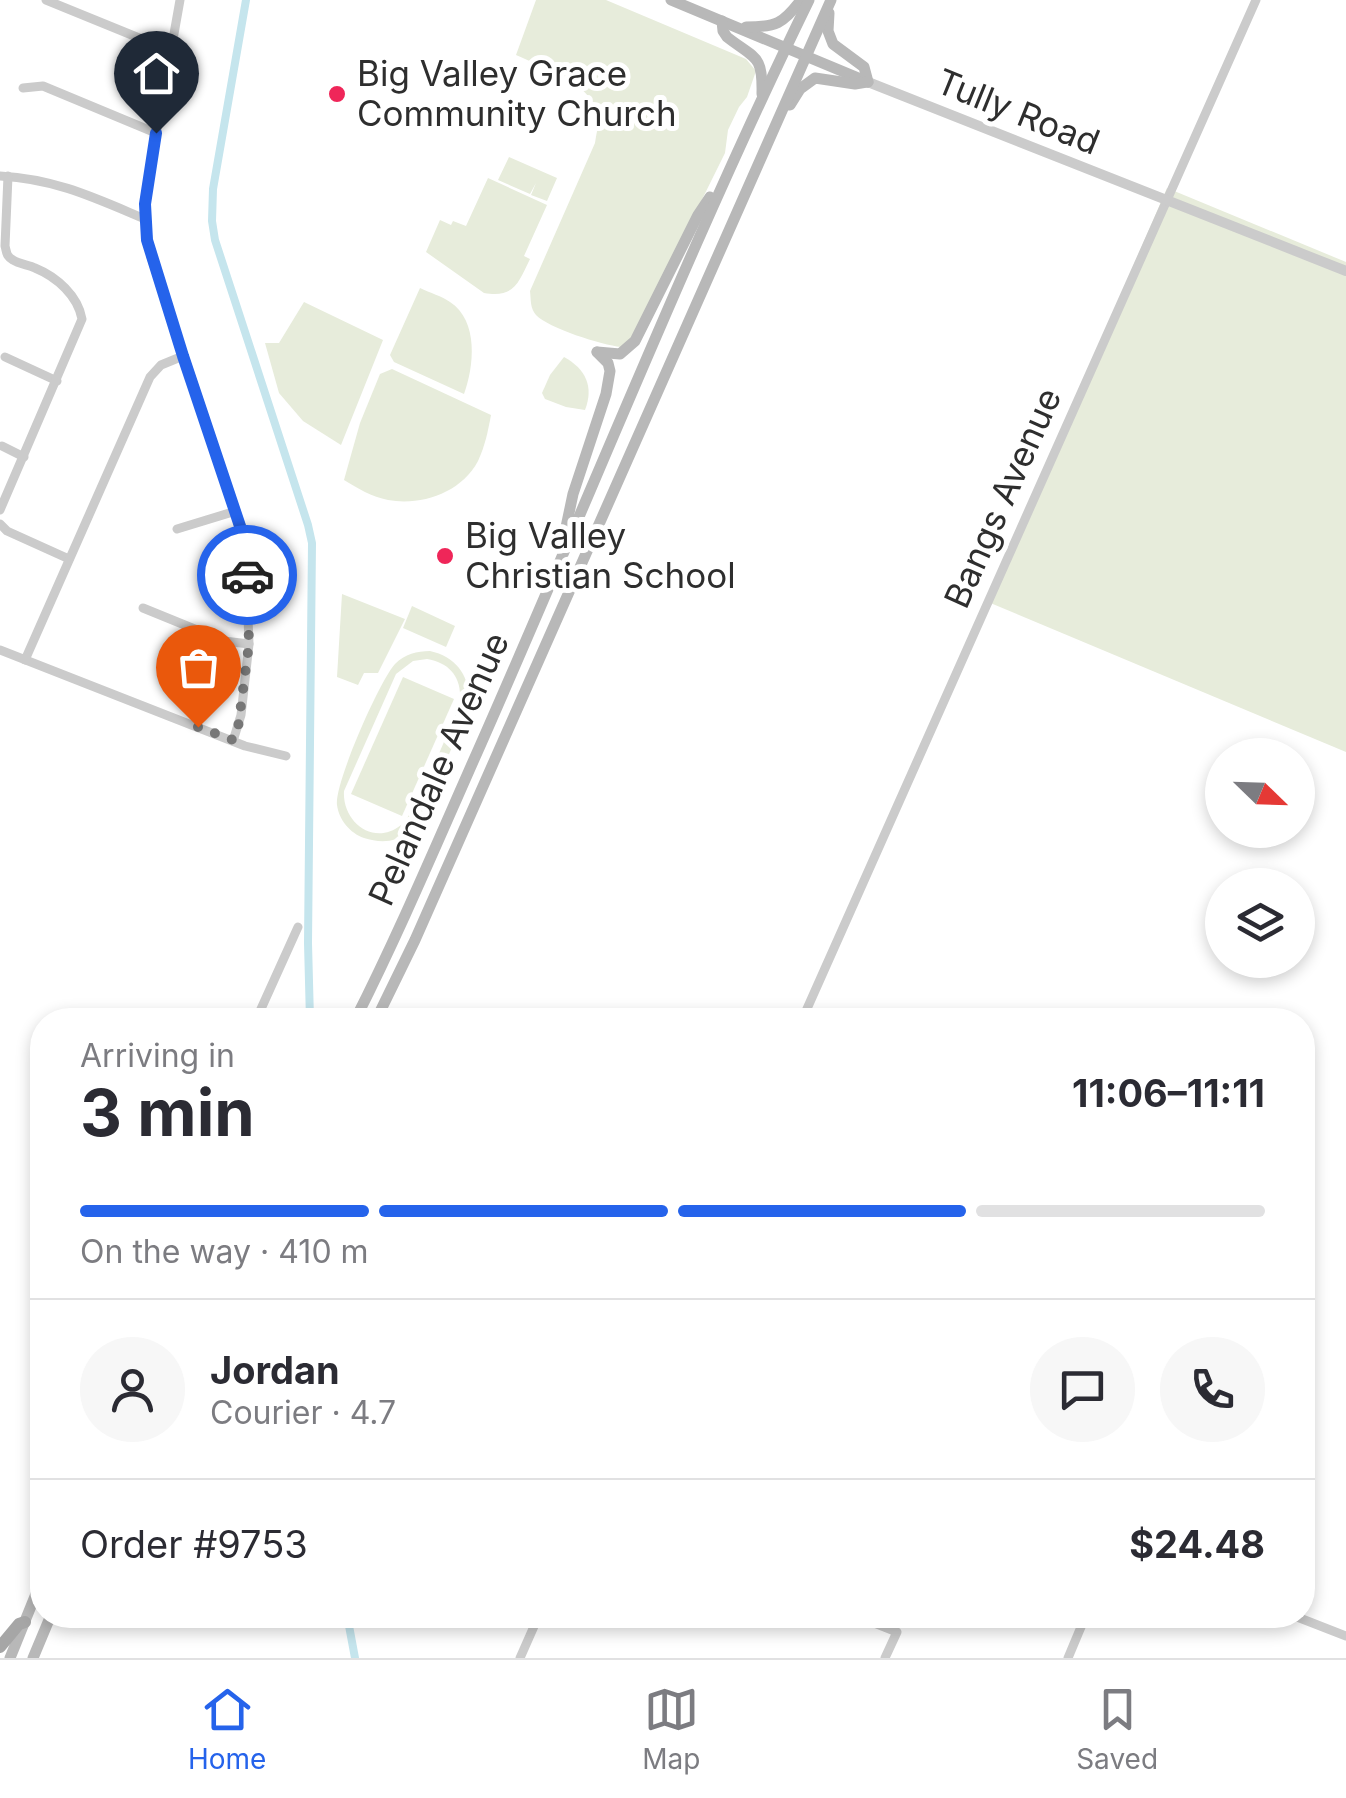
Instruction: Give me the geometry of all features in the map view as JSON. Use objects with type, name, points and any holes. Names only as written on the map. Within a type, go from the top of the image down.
[{"type":"main road","name":"Tully Road","points":[[671,0],[868,82]]},
{"type":"main road","points":[[762,99],[760,64],[727,37],[722,20],[743,27],[770,26],[787,19],[801,0]]},
{"type":"main road","name":"Pelandale Avenue","points":[[361,1008],[560,562],[728,171],[809,0]]},
{"type":"main road","name":"Pelandale Avenue","points":[[382,1008],[831,1]]},
{"type":"main road","name":"Pelandale Avenue","points":[[780,115],[803,86],[815,78],[868,82],[864,67],[832,40],[828,31],[831,1]]},
{"type":"main road","points":[[560,562],[573,494],[606,394],[610,371],[597,352],[620,354],[635,341],[698,216],[728,171]]},
{"type":"main road","points":[[10,1658],[30,1609]]},
{"type":"main road","points":[[0,1647],[25,1622]]},
{"type":"main road","points":[[33,1658],[46,1628]]},
{"type":"street","points":[[46,0],[170,51]]},
{"type":"street","points":[[180,0],[147,186],[145,219],[151,258],[246,552],[249,644],[241,715],[233,740]]},
{"type":"street","name":"Bangs Avenue","points":[[807,1008],[1256,0]]},
{"type":"street","name":"Tully Road","points":[[868,82],[1346,271]]},
{"type":"street","points":[[23,88],[42,86],[156,133]]},
{"type":"street","points":[[0,510],[82,315],[60,282],[8,256],[4,176],[61,184],[145,219]]},
{"type":"street","points":[[5,356],[57,380]]},
{"type":"street","points":[[25,660],[150,377],[161,365],[183,356]]},
{"type":"street","points":[[2,446],[24,457]]},
{"type":"street","points":[[177,529],[236,512]]},
{"type":"street","points":[[0,524],[7,531],[70,560]]},
{"type":"street","points":[[143,608],[224,641],[249,644]]},
{"type":"street","points":[[0,650],[257,751],[286,756]]},
{"type":"street","points":[[261,1008],[298,926]]},
{"type":"street","points":[[1315,1624],[1346,1636]]},
{"type":"street","points":[[520,1658],[533,1628]]},
{"type":"street","points":[[885,1658],[896,1632],[886,1628]]},
{"type":"street","points":[[1068,1658],[1081,1628]]},
{"type":"green space","points":[[536,0],[606,0],[746,59],[756,71],[747,97],[728,130],[725,153],[634,337],[621,347],[552,325],[536,315],[532,307],[530,291],[595,143],[598,121],[594,105],[577,85],[516,55]]},
{"type":"green space","points":[[509,157],[557,178],[547,201],[531,195],[536,183],[530,194],[498,180]]},
{"type":"green space","points":[[488,178],[547,205],[524,256],[530,259],[518,282],[509,291],[494,294],[484,293],[426,252],[440,220],[466,226]]},
{"type":"green space","points":[[1167,188],[1346,262],[1346,752],[988,602]]},
{"type":"green space","points":[[420,288],[450,302],[466,321],[472,358],[464,394],[394,362],[390,355]]},
{"type":"green space","points":[[304,302],[383,340],[341,445],[303,421],[279,393],[265,343],[279,343]]},
{"type":"green space","points":[[564,357],[586,379],[589,394],[585,410],[545,399],[542,393]]},
{"type":"green space","points":[[392,369],[491,415],[471,472],[439,495],[414,501],[388,500],[344,480],[360,423],[380,374]]},
{"type":"green space","points":[[342,594],[405,619],[378,673],[364,673],[358,685],[337,677]]},
{"type":"green space","points":[[412,606],[455,626],[446,647],[403,628]]},
{"type":"green space","points":[[430,651],[448,658],[461,671],[468,687],[468,707],[416,823],[393,840],[364,838],[346,825],[338,811],[343,776],[388,674],[403,658]],"holes":[[[413,661],[436,661],[458,681],[459,706],[407,818],[391,831],[371,832],[348,812],[344,791],[396,674]]]},
{"type":"green space","points":[[403,677],[454,699],[402,816],[351,794]]},
{"type":"waterway","points":[[246,0],[213,189],[212,221],[312,543],[310,1008]]},
{"type":"waterway","points":[[349,1628],[355,1658]]},
{"type":"way so far","points":[[198,727],[233,740],[238,728],[249,644],[247,575]]},
{"type":"place","name":"Big Valley Grace Community Church","points":[[337,94]]},
{"type":"place","name":"Big Valley Christian School","points":[[445,556]]},
{"type":"route","points":[[156,133],[145,204],[147,240],[244,538],[247,575]]}]
